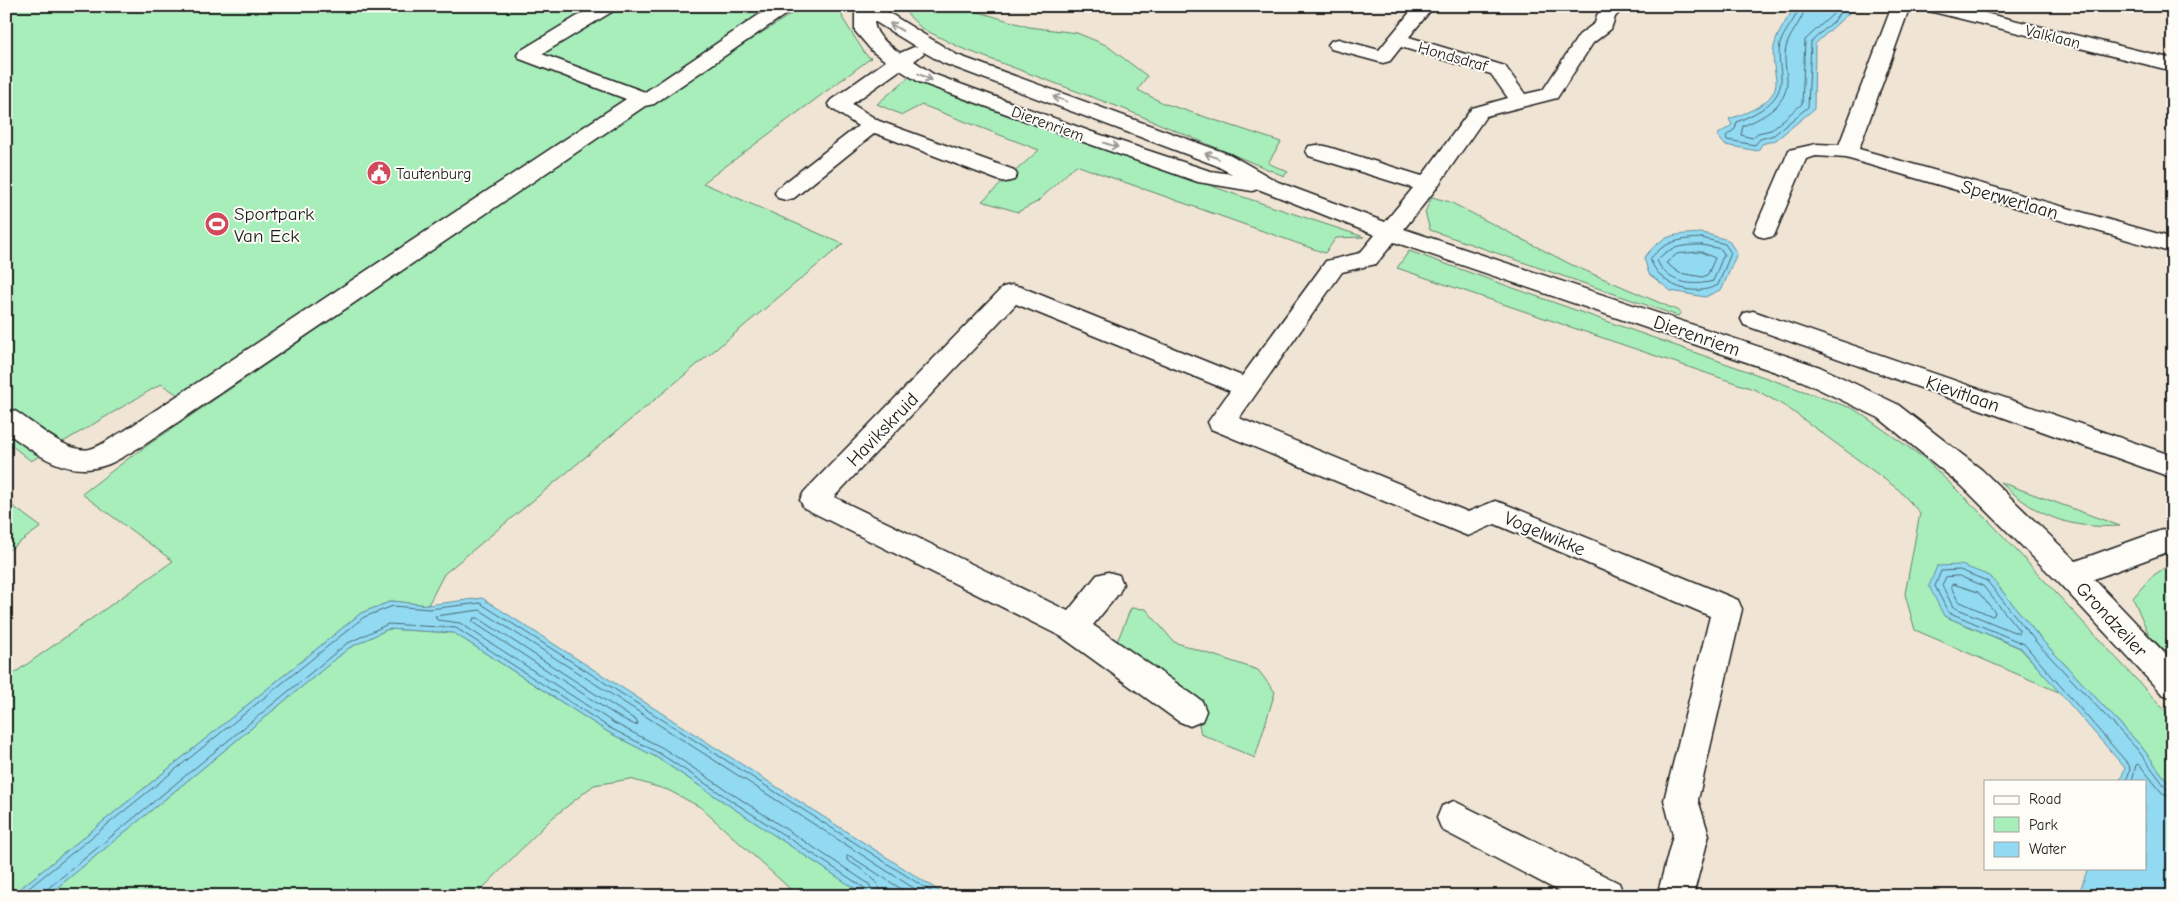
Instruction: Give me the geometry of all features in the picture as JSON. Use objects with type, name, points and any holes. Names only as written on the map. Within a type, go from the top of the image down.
[{"type":"street","points":[[608,6],[527,55],[647,100],[785,6]]},
{"type":"street","name":"Dierenriem","points":[[864,6],[950,59],[1223,160],[1270,187],[1389,232],[1811,374],[1888,410],[1972,478],[2071,575]]},
{"type":"street","name":"Dierenriem","points":[[864,6],[865,31],[880,48],[926,78],[1085,136],[1206,177],[1270,187]]},
{"type":"street","points":[[1397,40],[1425,6]]},
{"type":"street","points":[[1389,232],[1427,185],[1479,112],[1550,94],[1586,39],[1604,25],[1606,15],[1616,6]]},
{"type":"street","points":[[1847,152],[1901,6]]},
{"type":"street","name":"Valklaan","points":[[1932,6],[2173,65]]},
{"type":"street","name":"Hondsdraf","points":[[1338,45],[1383,57],[1397,40],[1498,70],[1520,101]]},
{"type":"street","points":[[929,46],[899,61],[838,104],[872,125],[1006,175]]},
{"type":"street","points":[[6,418],[50,448],[76,461],[98,458],[134,438],[642,98]]},
{"type":"street","points":[[786,193],[872,125]]},
{"type":"street","name":"Sperwerlaan","points":[[1766,231],[1797,155],[1816,150],[1847,152],[2173,246]]},
{"type":"street","points":[[1317,151],[1427,185]]},
{"type":"street","name":"Vogelwikke","points":[[1389,232],[1368,259],[1334,266],[1221,422],[1468,524],[1496,512],[1727,609],[1681,800],[1690,835],[1675,896]]},
{"type":"street","name":"Havikskruid","points":[[1073,628],[814,500],[1012,293],[1247,388]]},
{"type":"street","name":"Kievitlaan","points":[[1753,319],[2173,467]]},
{"type":"street","points":[[2071,575],[2173,538]]},
{"type":"street","name":"Grondzeiler","points":[[2071,575],[2173,684]]},
{"type":"street","points":[[1108,584],[1073,628],[1190,711]]},
{"type":"street","points":[[1454,818],[1606,896]]},
{"type":"green space","name":"Sportpark Van Eck","points":[[6,6],[790,6],[183,398],[161,384],[31,461],[6,441]]},
{"type":"green space","points":[[804,6],[840,6],[843,19],[866,55],[871,58],[703,183],[843,244],[444,574],[428,605],[392,601],[361,613],[11,896],[6,896],[6,679],[173,561],[82,494],[129,458],[622,121]]},
{"type":"green space","points":[[900,6],[959,6],[1029,27],[1077,33],[1106,45],[1147,76],[1138,90],[1163,103],[1281,142],[1268,163],[1288,172],[1284,176],[1124,109],[961,48],[921,28]]},
{"type":"green space","points":[[909,77],[1234,194],[1364,237],[1336,238],[1325,253],[1076,165],[1037,202],[1018,212],[982,201],[1039,150],[922,105],[902,115],[877,104]]},
{"type":"green space","points":[[1432,197],[1450,202],[1572,265],[1681,312],[1678,316],[1430,230],[1425,212]]},
{"type":"green space","points":[[1409,251],[1854,409],[1924,458],[1991,523],[2173,719],[2173,789],[2141,746],[2041,639],[1990,576],[1944,616],[2020,648],[2061,693],[1915,630],[1905,594],[1920,513],[1899,490],[1788,408],[1756,390],[1397,268]]},
{"type":"green space","points":[[2000,482],[2120,526],[2085,525],[2069,523],[2055,518],[2027,504]]},
{"type":"green space","points":[[6,501],[41,527],[6,552]]},
{"type":"green space","points":[[2164,568],[2173,571],[2173,659],[2149,635],[2133,598],[2150,578]]},
{"type":"green space","points":[[1131,608],[1146,609],[1174,642],[1258,670],[1275,692],[1255,758],[1201,734],[1194,701],[1116,644]]},
{"type":"green space","points":[[388,629],[454,633],[608,732],[656,757],[866,896],[798,896],[700,807],[668,790],[630,779],[594,785],[551,819],[475,896],[47,896],[349,648]]},
{"type":"water","points":[[1795,6],[1848,6],[1850,12],[1815,44],[1814,109],[1776,140],[1762,144],[1758,151],[1725,145],[1717,135],[1732,125],[1729,119],[1760,106],[1772,95],[1776,79],[1773,59],[1774,45]]},
{"type":"water","points":[[1703,233],[1728,240],[1737,253],[1722,289],[1705,297],[1671,291],[1649,274],[1644,258],[1657,244],[1676,235]]},
{"type":"water","points":[[1961,565],[1990,576],[2041,639],[2141,746],[2173,789],[2173,883],[2169,896],[2078,896],[2087,870],[2146,870],[2146,780],[2120,780],[2125,768],[2021,648],[1944,616],[1929,586],[1937,566]]},
{"type":"water","points":[[482,598],[947,896],[866,896],[656,757],[608,732],[454,633],[388,629],[349,648],[47,896],[11,896],[361,613],[392,601],[428,605]]},
{"type":"place","name":"Tautenburg","points":[[379,173]]},
{"type":"place","name":"Sportpark Van Eck","points":[[217,224]]}]
